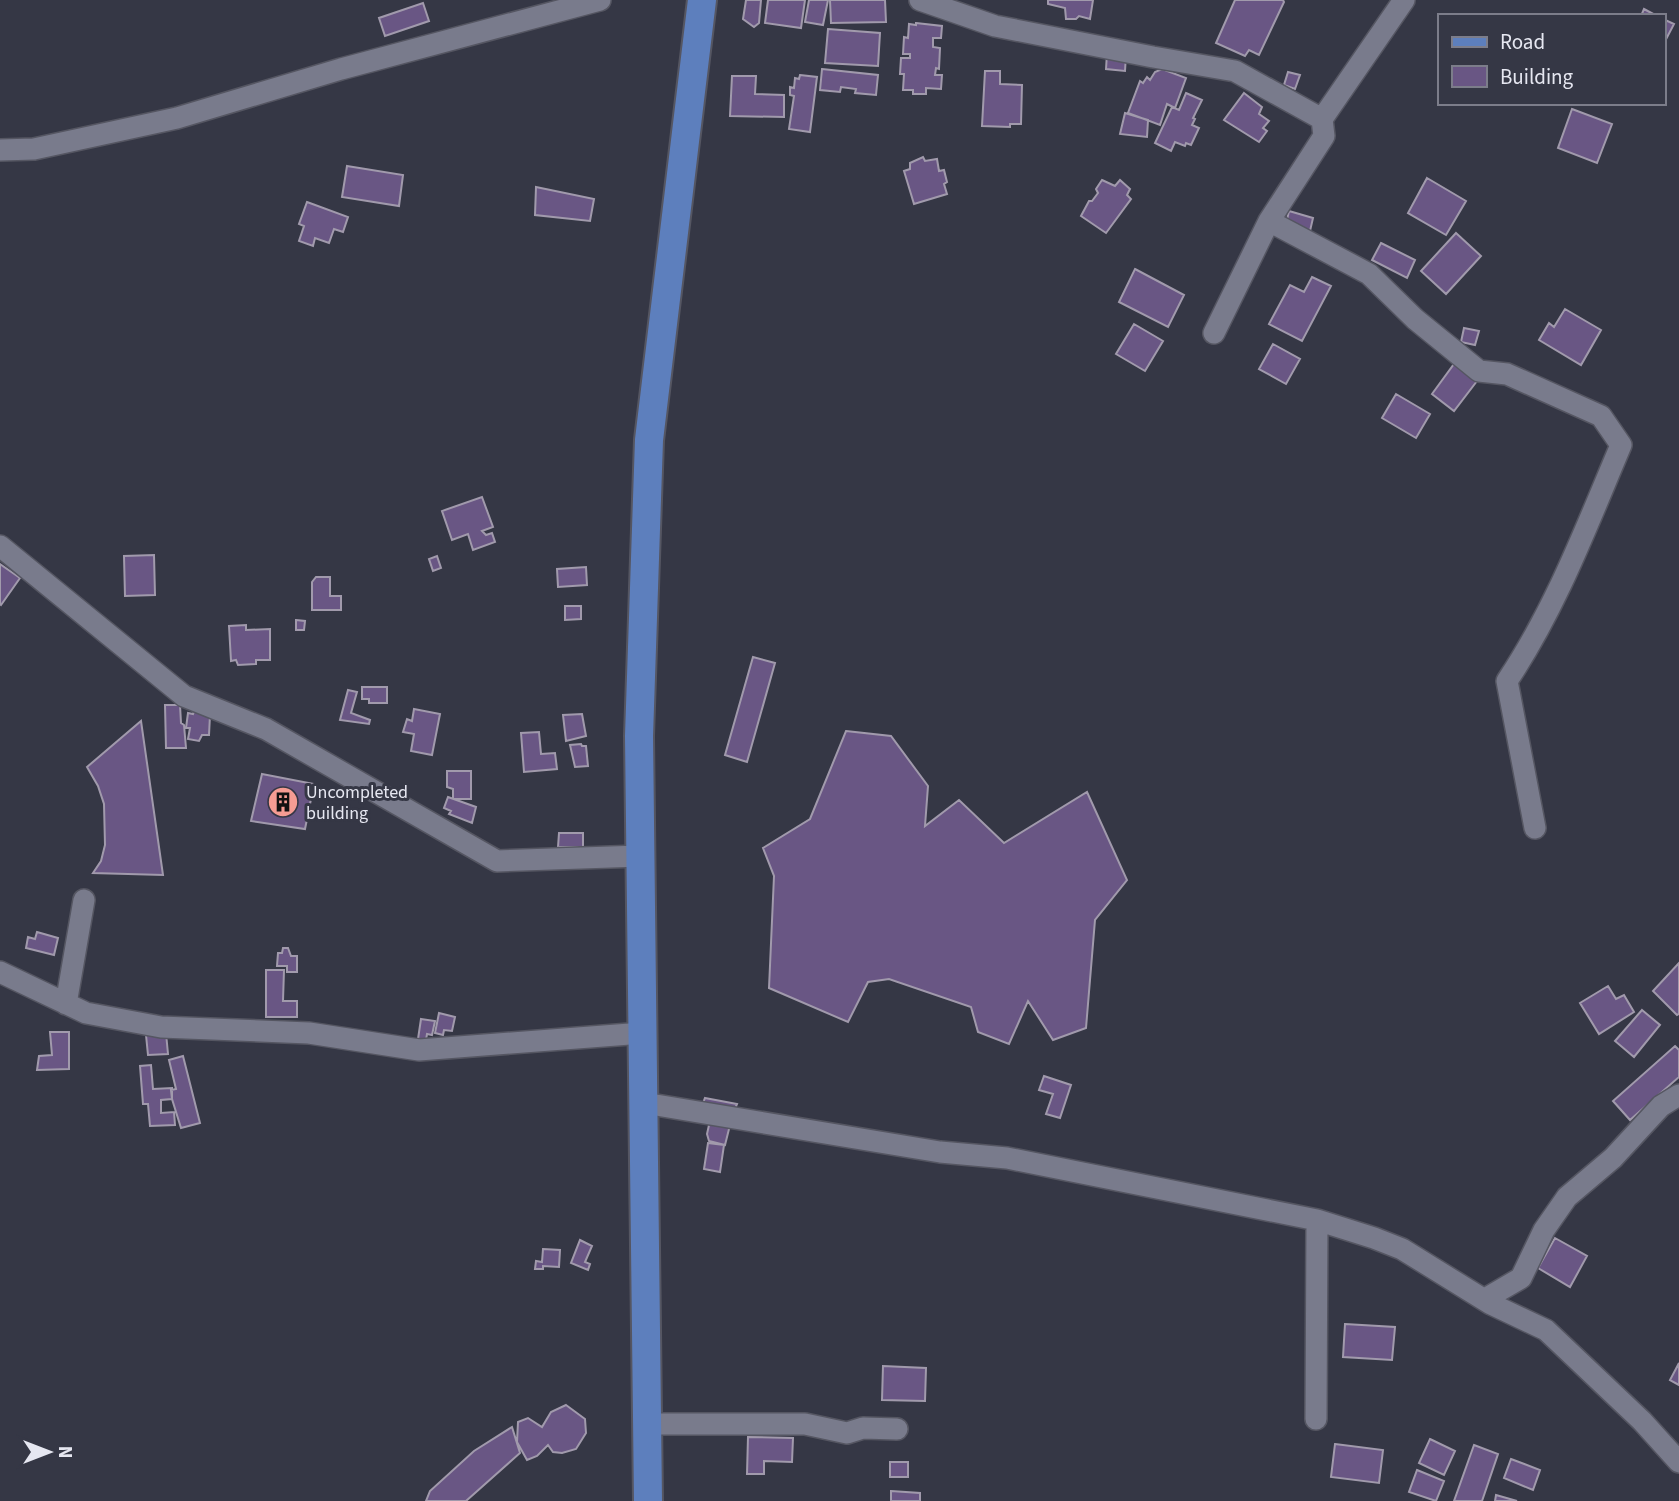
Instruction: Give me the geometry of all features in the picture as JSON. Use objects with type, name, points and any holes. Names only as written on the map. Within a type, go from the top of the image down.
[{"type":"main road","points":[[648,1501],[639,736],[649,440],[702,0]]},
{"type":"street","points":[[0,150],[34,149],[177,118],[341,69],[600,0]]},
{"type":"street","points":[[920,0],[995,26],[1235,71],[1322,119]]},
{"type":"street","points":[[1214,333],[1269,221],[1324,136],[1322,119],[1404,0]]},
{"type":"street","points":[[1269,221],[1369,274],[1415,319],[1479,371],[1507,374],[1601,416],[1621,445],[1561,587],[1525,654],[1507,681],[1535,828]]},
{"type":"street","points":[[0,546],[184,696],[266,729],[496,861],[640,856]]},
{"type":"street","points":[[66,1004],[84,900]]},
{"type":"street","points":[[0,972],[86,1013],[161,1027],[309,1033],[419,1050],[643,1033]]},
{"type":"street","points":[[1485,1299],[1521,1278],[1544,1230],[1567,1197],[1613,1158],[1661,1106],[1678,1100]]},
{"type":"street","points":[[643,1103],[927,1150],[1007,1158],[1317,1220],[1374,1238],[1402,1249],[1485,1299],[1546,1329],[1634,1413],[1679,1462]]},
{"type":"street","points":[[1316,1419],[1317,1220]]},
{"type":"street","points":[[647,1424],[805,1424],[847,1433],[863,1428],[897,1429]]},
{"type":"building","points":[[746,0],[761,0],[759,23],[754,27],[743,19]]},
{"type":"building","points":[[768,0],[805,0],[801,28],[765,23]]},
{"type":"building","points":[[809,0],[828,0],[823,25],[805,22]]},
{"type":"building","points":[[830,0],[885,0],[886,22],[831,23]]},
{"type":"building","points":[[1048,0],[1093,0],[1090,19],[1079,16],[1076,19],[1066,19],[1065,8],[1048,4]]},
{"type":"building","points":[[1235,0],[1284,2],[1259,55],[1249,50],[1245,56],[1216,43]]},
{"type":"building","points":[[423,3],[429,21],[385,36],[379,18]]},
{"type":"building","points":[[1665,20],[1674,24],[1665,41]]},
{"type":"building","points":[[909,24],[942,26],[941,38],[933,38],[933,47],[940,48],[939,69],[936,68],[935,75],[942,75],[941,89],[926,88],[926,94],[913,94],[913,90],[903,90],[904,74],[900,74],[901,58],[910,58],[910,54],[903,54],[904,37],[908,38]]},
{"type":"building","points":[[828,29],[880,33],[878,66],[825,63]]},
{"type":"building","points":[[1107,53],[1126,55],[1125,71],[1106,69]]},
{"type":"building","points":[[822,69],[878,75],[876,95],[855,93],[856,89],[841,87],[840,92],[820,90]]},
{"type":"building","points":[[1162,69],[1186,78],[1175,108],[1167,104],[1160,125],[1128,113],[1140,81],[1143,83],[1147,77],[1150,80],[1155,72]]},
{"type":"building","points":[[985,71],[1000,71],[1000,84],[1022,85],[1021,124],[1010,124],[1010,127],[982,126]]},
{"type":"building","points":[[1288,72],[1300,75],[1295,89],[1284,85]]},
{"type":"building","points":[[800,75],[817,77],[810,132],[789,129],[794,96],[790,95],[790,87],[794,88],[795,78],[799,79]]},
{"type":"building","points":[[732,76],[756,76],[755,94],[784,95],[784,117],[730,116]]},
{"type":"building","points":[[1186,93],[1202,100],[1192,125],[1199,128],[1191,145],[1175,142],[1171,151],[1155,143],[1172,107],[1179,110]]},
{"type":"building","points":[[1244,93],[1262,107],[1259,114],[1269,121],[1263,128],[1267,131],[1259,142],[1224,120]]},
{"type":"building","points":[[1572,109],[1612,124],[1597,163],[1558,148]]},
{"type":"building","points":[[1125,113],[1148,120],[1147,137],[1120,134]]},
{"type":"building","points":[[923,157],[925,161],[937,159],[939,171],[944,170],[947,194],[914,204],[904,171],[910,169],[910,163]]},
{"type":"building","points":[[347,166],[403,175],[399,206],[342,197]]},
{"type":"building","points":[[1427,178],[1466,201],[1446,235],[1408,213]]},
{"type":"building","points":[[1102,180],[1115,186],[1120,180],[1130,189],[1127,195],[1131,199],[1106,233],[1081,216],[1089,201],[1098,193],[1096,189]]},
{"type":"building","points":[[536,187],[594,199],[590,221],[535,215]]},
{"type":"building","points":[[307,202],[348,217],[343,232],[334,229],[329,243],[315,238],[313,246],[299,241],[304,226],[299,224]]},
{"type":"building","points":[[1289,211],[1313,218],[1310,231],[1286,224]]},
{"type":"building","points":[[1456,233],[1481,256],[1446,294],[1421,271]]},
{"type":"building","points":[[1381,243],[1415,260],[1407,278],[1372,260]]},
{"type":"building","points":[[1135,269],[1184,295],[1168,327],[1119,302]]},
{"type":"building","points":[[1312,277],[1331,286],[1302,341],[1269,324],[1290,285],[1304,292]]},
{"type":"building","points":[[1565,309],[1601,330],[1581,365],[1539,340],[1549,323],[1554,327]]},
{"type":"building","points":[[1134,324],[1163,341],[1145,371],[1116,354]]},
{"type":"building","points":[[1464,328],[1479,331],[1475,345],[1461,342]]},
{"type":"building","points":[[1273,344],[1300,359],[1286,384],[1259,369]]},
{"type":"building","points":[[1454,364],[1477,381],[1454,411],[1432,394]]},
{"type":"building","points":[[1396,394],[1430,414],[1416,438],[1382,418]]},
{"type":"building","points":[[482,497],[493,527],[482,531],[486,535],[492,533],[495,542],[473,550],[468,534],[452,540],[442,511]]},
{"type":"building","points":[[154,555],[155,595],[125,596],[124,556]]},
{"type":"building","points":[[437,556],[441,568],[433,571],[429,559]]},
{"type":"building","points":[[0,564],[20,578],[1,605],[0,604]]},
{"type":"building","points":[[586,567],[587,585],[558,587],[557,569]]},
{"type":"building","points":[[316,577],[330,577],[330,596],[341,596],[341,610],[312,610],[312,582]]},
{"type":"building","points":[[565,606],[581,606],[581,619],[565,620]]},
{"type":"building","points":[[296,620],[305,621],[304,630],[296,630]]},
{"type":"building","points":[[246,625],[246,630],[270,629],[270,660],[256,660],[256,664],[238,665],[236,660],[231,661],[229,626]]},
{"type":"building","points":[[753,657],[775,663],[747,762],[725,755]]},
{"type":"building","points":[[362,687],[387,687],[387,703],[369,703],[369,699],[362,699]]},
{"type":"building","points":[[348,690],[357,692],[351,713],[370,720],[369,724],[340,720]]},
{"type":"building","points":[[165,705],[180,705],[186,748],[166,748]]},
{"type":"building","points":[[196,707],[210,715],[209,735],[202,735],[199,741],[188,739],[190,728],[186,728],[188,713],[193,714]]},
{"type":"building","name":"Uncompleted building","points":[[414,709],[440,714],[432,755],[411,751],[414,734],[403,732],[407,719],[412,721]]},
{"type":"building","points":[[582,714],[586,736],[566,741],[563,715]]},
{"type":"building","points":[[141,721],[163,875],[93,873],[101,861],[105,845],[104,804],[87,767]]},
{"type":"building","points":[[846,731],[891,736],[928,786],[925,826],[959,800],[1004,843],[1087,792],[1127,880],[1095,920],[1086,1028],[1053,1040],[1028,1001],[1009,1044],[978,1032],[971,1007],[889,979],[868,982],[848,1022],[769,988],[774,876],[763,848],[810,819]]},
{"type":"building","points":[[539,732],[541,754],[555,753],[557,769],[524,772],[521,733]]},
{"type":"building","points":[[570,745],[586,746],[588,766],[575,767]]},
{"type":"building","points":[[447,771],[471,771],[471,799],[453,799],[453,789],[447,787]]},
{"type":"building","name":"Uncompleted building","points":[[262,774],[314,784],[305,829],[251,821]]},
{"type":"building","points":[[448,797],[476,807],[472,823],[449,814],[451,811],[444,808]]},
{"type":"building","points":[[559,833],[583,833],[583,847],[558,847]]},
{"type":"building","points":[[37,932],[58,938],[54,955],[26,948],[28,937],[35,939]]},
{"type":"building","points":[[283,948],[288,948],[291,956],[297,956],[297,972],[287,972],[287,966],[277,966],[278,953],[282,953]]},
{"type":"building","points":[[1679,963],[1679,1014],[1677,1015],[1653,991]]},
{"type":"building","points":[[266,970],[284,970],[283,1001],[297,1001],[297,1017],[266,1017]]},
{"type":"building","points":[[1608,986],[1616,999],[1624,995],[1634,1012],[1599,1034],[1580,1003]]},
{"type":"building","points":[[1642,1010],[1660,1025],[1634,1057],[1615,1041]]},
{"type":"building","points":[[439,1013],[455,1017],[452,1031],[444,1030],[443,1035],[435,1033]]},
{"type":"building","points":[[421,1019],[435,1021],[432,1035],[427,1034],[426,1040],[418,1039]]},
{"type":"building","points":[[50,1032],[69,1032],[69,1069],[37,1070],[39,1056],[52,1055]]},
{"type":"building","points":[[166,1033],[168,1054],[148,1055],[146,1035]]},
{"type":"building","points":[[1675,1046],[1679,1050],[1679,1077],[1630,1120],[1613,1101]]},
{"type":"building","points":[[183,1056],[200,1123],[181,1128],[172,1099],[171,1090],[176,1089],[169,1060]]},
{"type":"building","points":[[151,1065],[153,1089],[172,1088],[172,1099],[161,1100],[161,1113],[174,1112],[175,1125],[150,1126],[148,1104],[143,1104],[140,1066]]},
{"type":"building","points":[[1044,1076],[1071,1085],[1060,1118],[1046,1114],[1053,1094],[1039,1090]]},
{"type":"building","points":[[705,1098],[737,1104],[731,1118],[698,1116]]},
{"type":"building","points":[[711,1116],[731,1121],[725,1145],[709,1141],[707,1134]]},
{"type":"building","points":[[708,1143],[724,1145],[720,1172],[704,1169]]},
{"type":"building","points":[[1555,1238],[1587,1256],[1570,1287],[1538,1268]]},
{"type":"building","points":[[580,1240],[592,1246],[585,1262],[590,1264],[588,1270],[571,1263]]},
{"type":"building","points":[[543,1249],[560,1250],[559,1267],[543,1266],[543,1269],[535,1269],[536,1261],[542,1262]]},
{"type":"building","points":[[1345,1324],[1395,1327],[1392,1360],[1343,1357]]},
{"type":"building","points":[[1679,1363],[1679,1385],[1670,1380]]},
{"type":"building","points":[[883,1366],[926,1368],[925,1401],[882,1400]]},
{"type":"building","points":[[566,1405],[585,1419],[586,1433],[576,1449],[562,1453],[553,1452],[548,1445],[537,1456],[527,1460],[517,1442],[518,1422],[528,1418],[542,1427],[551,1412]]},
{"type":"building","points":[[512,1427],[520,1453],[466,1501],[426,1501],[430,1491],[474,1451]]},
{"type":"building","points":[[748,1437],[793,1438],[792,1462],[764,1461],[764,1474],[747,1474]]},
{"type":"building","points":[[1430,1439],[1455,1451],[1444,1475],[1419,1463]]},
{"type":"building","points":[[1335,1444],[1383,1450],[1379,1483],[1331,1477]]},
{"type":"building","points":[[1474,1445],[1498,1454],[1482,1501],[1454,1501]]},
{"type":"building","points":[[1511,1459],[1540,1470],[1533,1490],[1504,1478]]},
{"type":"building","points":[[890,1462],[908,1462],[908,1477],[890,1477]]},
{"type":"building","points":[[1417,1470],[1444,1481],[1436,1501],[1409,1492]]},
{"type":"building","points":[[891,1491],[920,1493],[920,1501],[891,1501]]},
{"type":"building","points":[[1496,1495],[1517,1501],[1495,1501]]},
{"type":"place","name":"Uncompleted building","points":[[283,802]]}]
